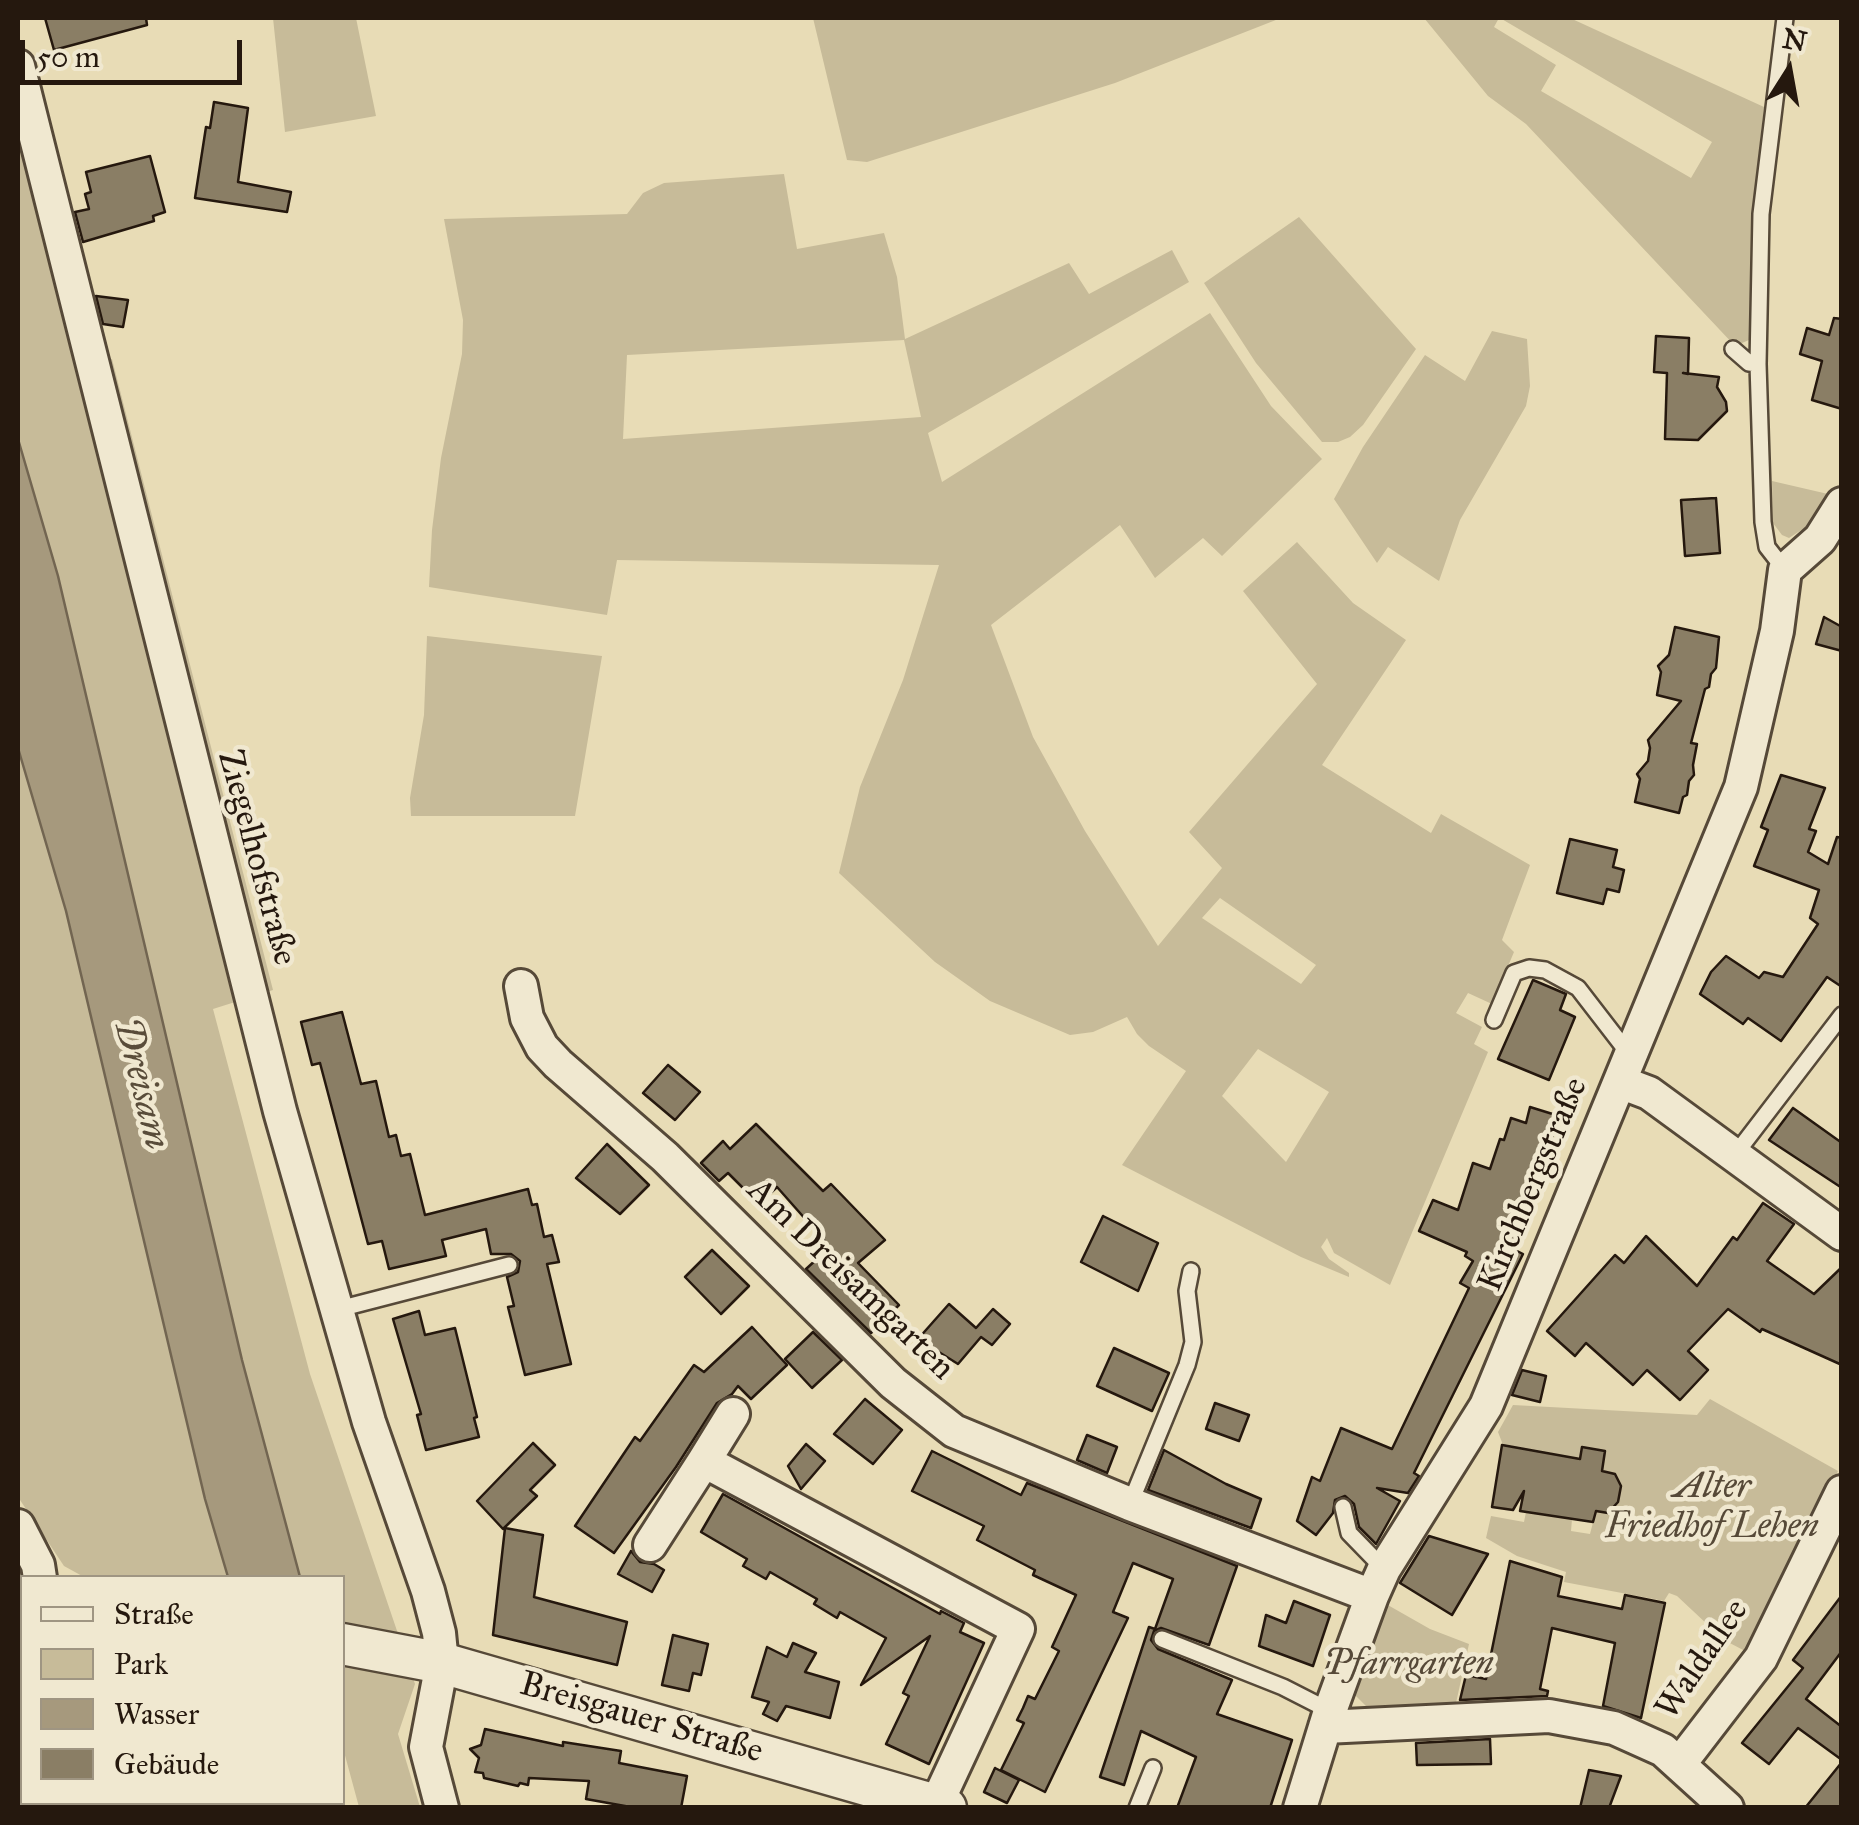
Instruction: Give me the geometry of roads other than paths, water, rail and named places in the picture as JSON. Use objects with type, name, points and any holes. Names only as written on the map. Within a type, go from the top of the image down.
[{"type":"street","name":"Ziegelhofstraße","points":[[18,66],[202,809],[335,1310],[428,1592],[442,1663]]},
{"type":"street","points":[[1785,570],[1820,538],[1842,504]]},
{"type":"street","name":"Kirchbergstraße","points":[[1300,1808],[1327,1719],[1378,1582],[1486,1406],[1741,787],[1777,630],[1785,570]]},
{"type":"street","name":"Am Dreisamgarten","points":[[521,986],[526,1018],[558,1064],[665,1157],[893,1384],[954,1431],[1130,1504],[1378,1582]]},
{"type":"street","points":[[1620,1082],[1648,1093],[1842,1234]]},
{"type":"street","points":[[650,1545],[733,1414]]},
{"type":"street","name":"Breisgauer Straße","points":[[362,1648],[442,1663],[941,1806],[1018,1629],[704,1461]]},
{"type":"street","name":"Waldallee","points":[[1681,1762],[1761,1658],[1842,1492]]},
{"type":"street","points":[[18,1526],[40,1575]]},
{"type":"street","points":[[442,1663],[426,1747],[442,1808]]},
{"type":"street","points":[[1327,1719],[1549,1716],[1614,1728],[1664,1750],[1681,1762],[1727,1808]]},
{"type":"lane","points":[[1785,18],[1762,214],[1758,364],[1763,522],[1768,547],[1785,570]]},
{"type":"lane","points":[[1732,349],[1758,364]]},
{"type":"lane","points":[[1494,1020],[1514,974],[1529,968],[1545,970],[1578,988],[1622,1045],[1634,1050]]},
{"type":"lane","points":[[1734,1156],[1842,1015]]},
{"type":"lane","points":[[335,1310],[509,1265]]},
{"type":"lane","points":[[1130,1504],[1193,1342],[1187,1291],[1190,1271]]},
{"type":"lane","points":[[1343,1507],[1349,1532],[1378,1582]]},
{"type":"lane","points":[[1162,1640],[1284,1687],[1327,1719]]},
{"type":"lane","points":[[1137,1808],[1153,1768]]},
{"type":"water","name":"Dreisam","points":[[18,439],[58,576],[242,1360],[299,1575],[227,1575],[205,1499],[66,911],[18,748]]},
{"type":"park label","name":"Alter Friedhof Lehen","points":[[1712,1508]]},
{"type":"park label","name":"Pfarrgarten","points":[[1409,1665]]}]
